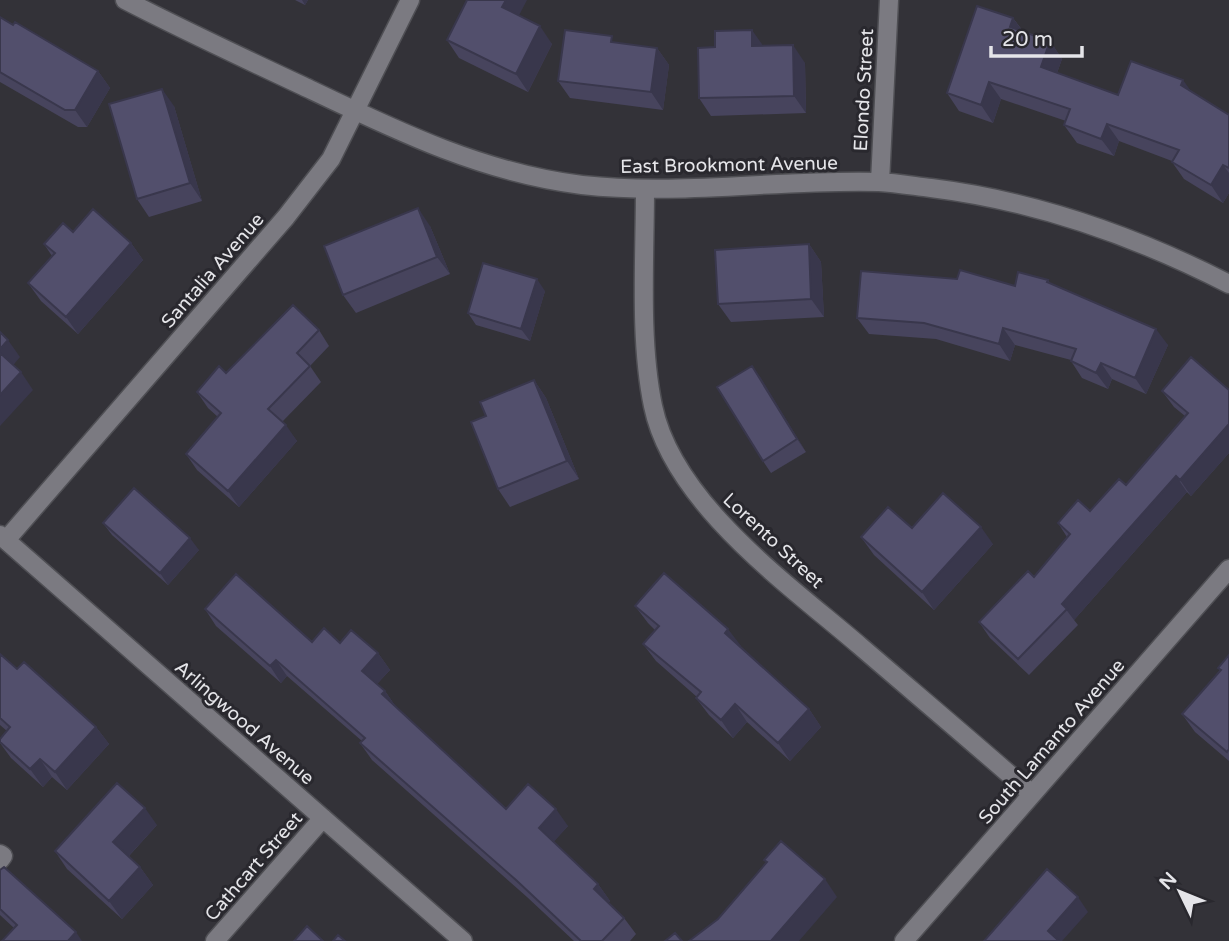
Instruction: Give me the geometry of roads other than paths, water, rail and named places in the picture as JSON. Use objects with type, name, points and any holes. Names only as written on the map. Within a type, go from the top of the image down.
[{"type":"street","name":"East Brookmont Avenue","points":[[124,0],[356,112],[448,152],[519,173],[581,185],[645,190],[880,182],[948,190],[1017,202],[1077,220],[1170,254],[1229,284]]},
{"type":"street","name":"Santalia Avenue","points":[[3,537],[286,217],[331,159],[410,0]]},
{"type":"street","name":"Elondo Street","points":[[880,182],[889,0]]},
{"type":"street","name":"Lorento Street","points":[[645,190],[645,345],[653,407],[674,463],[716,517],[773,571],[1032,794]]},
{"type":"street","name":"Arlingwood Avenue","points":[[3,537],[464,941]]},
{"type":"street","name":"South Lamanto Avenue","points":[[904,941],[1229,569]]},
{"type":"street","name":"Cathcart Street","points":[[215,941],[323,818]]}]
